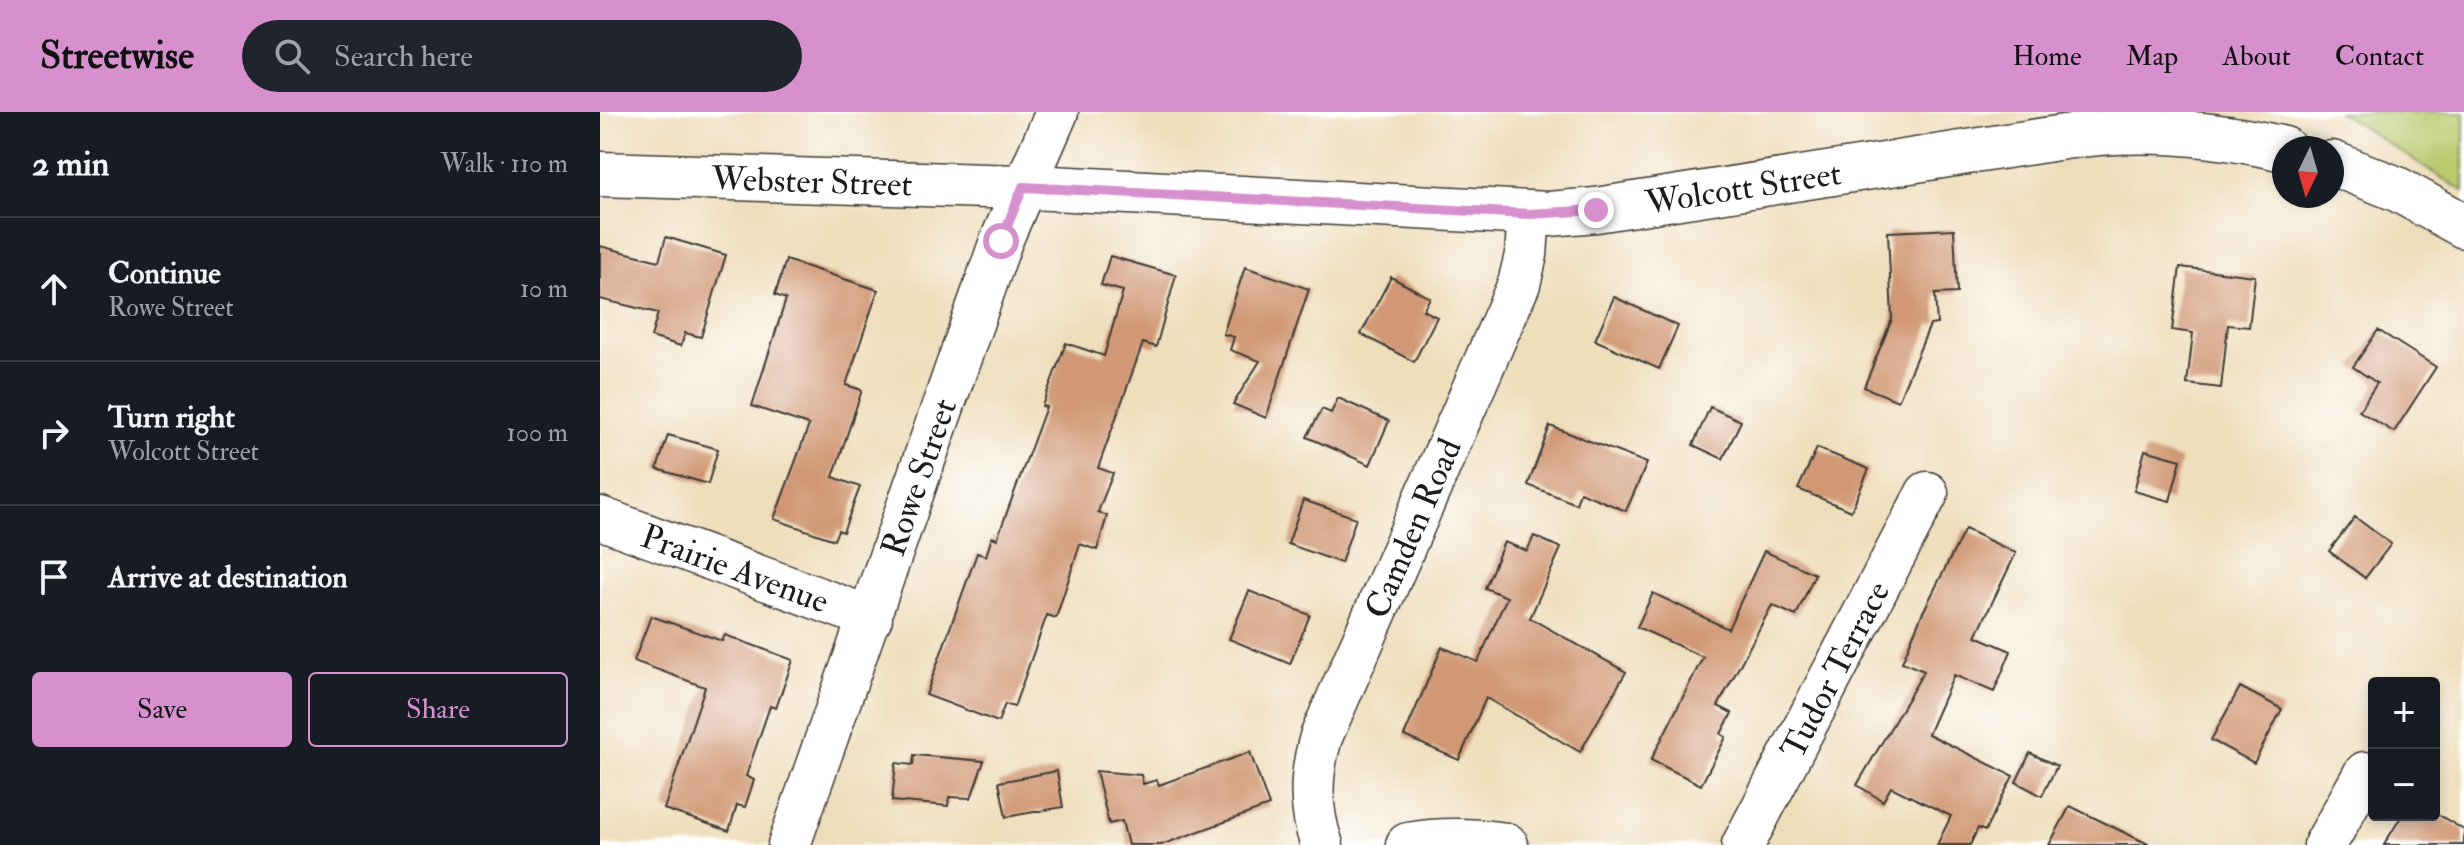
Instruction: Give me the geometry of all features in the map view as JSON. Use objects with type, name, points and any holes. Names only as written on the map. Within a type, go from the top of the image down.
[{"type":"street","name":"Rowe Street","points":[[789,845],[1001,241],[1057,112]]},
{"type":"street","name":"Wolcott Street","points":[[1023,187],[1529,214],[1596,210],[2088,133],[2140,130],[2174,121],[2223,137],[2272,147]]},
{"type":"street","points":[[2344,168],[2397,189],[2464,226]]},
{"type":"street","name":"Webster Street","points":[[600,174],[1023,187]]},
{"type":"street","name":"Camden Road","points":[[1322,845],[1315,825],[1311,790],[1315,755],[1519,284],[1526,255],[1529,214]]},
{"type":"street","name":"Tudor Terrace","points":[[1743,845],[1927,493]]},
{"type":"street","name":"Prairie Avenue","points":[[600,518],[871,618]]},
{"type":"street","points":[[2325,845],[2365,773]]},
{"type":"street","points":[[1408,845],[1482,841],[1506,845]]},
{"type":"green space","points":[[2339,112],[2464,112],[2464,192]]},
{"type":"building","points":[[1954,229],[1957,293],[1935,294],[1937,324],[1930,325],[1898,401],[1864,387],[1892,319],[1888,232]]},
{"type":"building","points":[[666,237],[726,255],[701,337],[685,333],[681,346],[651,337],[658,313],[600,299],[600,246],[659,261]]},
{"type":"building","points":[[1110,256],[1176,275],[1156,347],[1143,343],[1098,468],[1113,473],[1098,512],[1107,516],[1097,550],[1080,544],[1056,618],[1047,615],[1014,707],[1005,704],[998,722],[926,695],[977,553],[986,556],[992,537],[997,539],[1066,343],[1104,356],[1123,291],[1101,285]]},
{"type":"building","points":[[786,260],[878,290],[846,385],[862,390],[833,477],[860,487],[843,532],[838,530],[834,540],[774,519],[809,425],[752,406],[786,299],[775,295]]},
{"type":"building","points":[[1245,267],[1309,289],[1266,418],[1233,404],[1260,361],[1230,350],[1234,337],[1223,334]]},
{"type":"building","points":[[2180,267],[2255,276],[2249,327],[2228,325],[2221,388],[2187,384],[2193,333],[2172,330]]},
{"type":"building","points":[[1391,277],[1430,298],[1423,310],[1437,317],[1414,362],[1361,334]]},
{"type":"building","points":[[1614,297],[1678,326],[1659,369],[1595,340]]},
{"type":"building","points":[[2378,330],[2436,367],[2394,432],[2359,411],[2377,383],[2353,367]]},
{"type":"building","points":[[1338,398],[1389,421],[1370,465],[1307,437],[1322,409],[1331,413]]},
{"type":"building","points":[[1710,407],[1741,421],[1723,459],[1693,445]]},
{"type":"building","points":[[1550,426],[1647,463],[1626,511],[1580,492],[1576,504],[1528,485]]},
{"type":"building","points":[[668,435],[718,449],[708,484],[657,469]]},
{"type":"building","points":[[1817,448],[1869,469],[1851,511],[1798,489]]},
{"type":"building","points":[[2145,450],[2181,460],[2170,501],[2134,491]]},
{"type":"building","points":[[1303,500],[1356,518],[1341,563],[1288,544]]},
{"type":"building","points":[[2355,517],[2391,544],[2365,578],[2329,551]]},
{"type":"building","points":[[1965,529],[2016,553],[1976,636],[2011,651],[1994,692],[1954,675],[1928,734],[2013,776],[1985,831],[1978,828],[1970,845],[1937,845],[1951,816],[1891,787],[1883,801],[1857,785],[1924,671],[1902,662],[1922,614]]},
{"type":"building","points":[[1534,536],[1561,548],[1530,618],[1626,672],[1580,752],[1486,698],[1459,760],[1404,736],[1442,647],[1478,662],[1507,597],[1485,588],[1504,542],[1527,551]]},
{"type":"building","points":[[1764,551],[1815,574],[1796,616],[1772,605],[1718,706],[1732,713],[1721,734],[1726,737],[1701,785],[1651,760],[1703,657],[1637,627],[1653,593],[1728,629]]},
{"type":"building","points":[[1249,591],[1310,615],[1290,664],[1229,639]]},
{"type":"building","points":[[651,616],[722,641],[725,635],[793,660],[776,708],[770,706],[746,776],[754,780],[745,807],[737,805],[729,831],[664,809],[705,687],[634,661]]},
{"type":"building","points":[[2240,687],[2282,709],[2254,763],[2211,740]]},
{"type":"building","points":[[1250,752],[1269,806],[1161,845],[1128,845],[1122,821],[1109,824],[1096,771],[1141,775],[1143,784],[1157,780],[1159,785]]},
{"type":"building","points":[[2030,753],[2057,766],[2042,796],[2016,782]]},
{"type":"building","points":[[914,755],[984,761],[971,798],[949,797],[948,806],[892,801],[896,763],[913,765]]},
{"type":"building","points":[[1057,771],[1063,807],[1006,817],[999,782]]},
{"type":"building","points":[[2070,806],[2150,845],[2049,845]]},
{"type":"building","points":[[2440,816],[2464,830],[2464,845],[2384,845],[2398,821],[2440,821]]},
{"type":"route","points":[[1001,241],[1023,187],[1529,214],[1596,210]]}]
